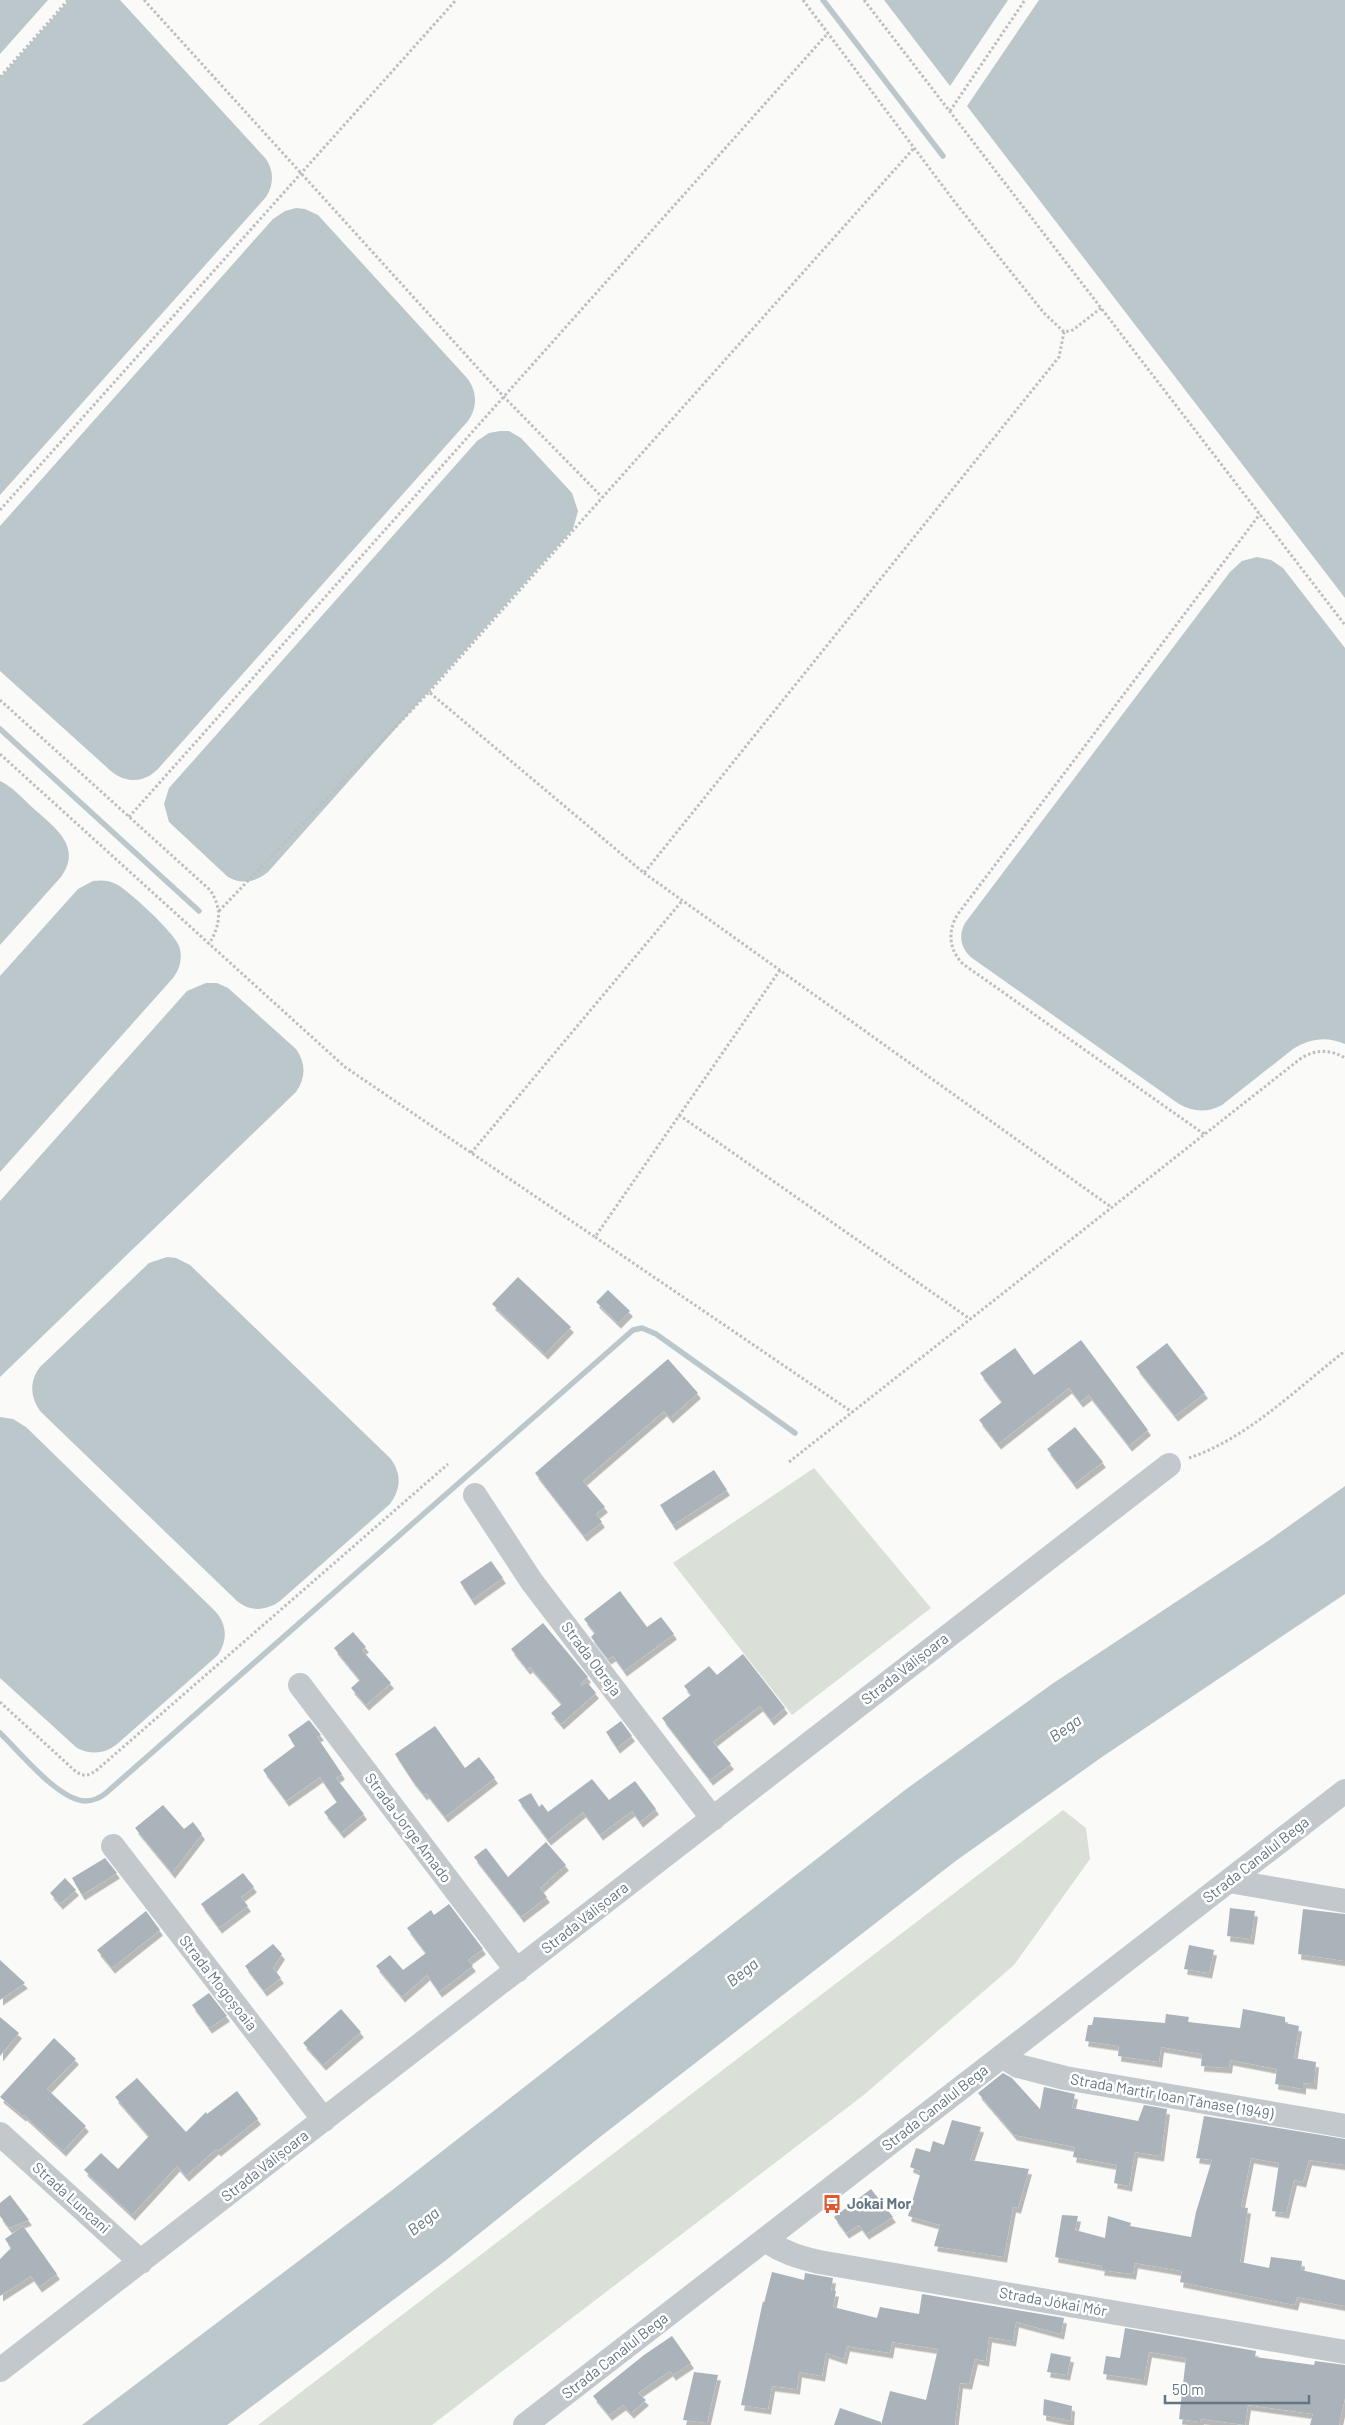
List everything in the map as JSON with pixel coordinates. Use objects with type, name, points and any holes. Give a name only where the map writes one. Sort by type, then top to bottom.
[{"type":"street","name":"Strada Vălișoara","points":[[0,2370],[1169,1465]]},
{"type":"street","name":"Strada Obreja","points":[[475,1495],[532,1582],[713,1818]]},
{"type":"street","name":"Strada Jorge Amado","points":[[300,1685],[517,1971]]},
{"type":"street","name":"Strada Canalul Bega","points":[[525,2425],[1345,1791]]},
{"type":"street","name":"Strada Mogoșoaia","points":[[113,1846],[324,2120]]},
{"type":"street","points":[[1229,1880],[1345,1900]]},
{"type":"street","name":"Strada Martir Ioan Tănase (1949)","points":[[1002,2056],[1018,2066],[1065,2078],[1345,2126]]},
{"type":"street","name":"Strada Luncani","points":[[0,2134],[141,2262]]},
{"type":"street","name":"Strada Jókai Mór","points":[[765,2240],[777,2249],[794,2256],[818,2262],[1345,2352]]},
{"type":"path","points":[[0,77],[68,0]]},
{"type":"path","points":[[144,0],[504,397],[602,497]]},
{"type":"path","points":[[0,510],[456,0]]},
{"type":"path","points":[[803,0],[954,201],[1044,313],[1064,332]]},
{"type":"path","points":[[864,0],[1345,625]]},
{"type":"path","points":[[950,111],[1025,0]]},
{"type":"path","points":[[129,817],[828,33]]},
{"type":"path","points":[[219,911],[429,692],[914,148]]},
{"type":"path","points":[[1064,332],[1073,330],[1101,308]]},
{"type":"path","points":[[644,873],[1060,356],[1064,332]]},
{"type":"path","points":[[1204,1134],[963,964],[952,948],[950,933],[958,914],[1260,514]]},
{"type":"path","points":[[429,692],[644,873],[1112,1207]]},
{"type":"path","points":[[0,700],[210,890],[219,911],[217,929],[209,944]]},
{"type":"path","points":[[0,754],[345,1067],[470,1154],[852,1412]]},
{"type":"path","points":[[470,1154],[682,901]]},
{"type":"path","points":[[595,1238],[780,970]]},
{"type":"path","points":[[789,1462],[1303,1056],[1312,1052],[1325,1051],[1345,1058]]},
{"type":"path","points":[[679,1116],[970,1319]]},
{"type":"path","points":[[1169,1465],[1212,1450],[1250,1426],[1345,1350]]},
{"type":"path","points":[[0,1702],[74,1770],[84,1776],[88,1775],[98,1769],[448,1464]]},
{"type":"shaded area","points":[[814,1468],[931,1608],[792,1715],[673,1563]]},
{"type":"shaded area","points":[[1063,1810],[1086,1828],[1090,1859],[1014,1965],[865,2094],[432,2425],[258,2425]]},
{"type":"water","points":[[0,0],[48,0],[0,54]]},
{"type":"water","points":[[69,0],[120,0],[266,159],[272,173],[272,182],[266,197],[0,495],[0,78]]},
{"type":"water","points":[[884,0],[1008,0],[950,86]]},
{"type":"water","points":[[1039,0],[1345,0],[1345,598],[967,106]]},
{"type":"water","points":[[296,208],[305,209],[318,215],[467,378],[473,388],[475,405],[468,421],[157,770],[146,777],[129,780],[112,772],[0,671],[0,526],[273,219],[285,211]]},
{"type":"water","points":[[509,431],[521,438],[572,493],[578,511],[573,529],[268,872],[259,878],[244,882],[228,877],[169,822],[164,804],[169,788],[477,441],[489,433]]},
{"type":"water","points":[[1257,557],[1271,560],[1283,568],[1345,648],[1345,1044],[1338,1041],[1319,1039],[1299,1045],[1222,1105],[1211,1109],[1195,1110],[1179,1104],[972,958],[965,951],[961,937],[965,923],[1230,572],[1242,561]]},
{"type":"water","points":[[0,781],[14,790],[57,830],[63,838],[69,856],[67,866],[61,877],[0,945]]},
{"type":"water","points":[[93,881],[105,881],[116,884],[160,922],[179,946],[181,959],[179,967],[173,978],[0,1172],[0,976],[78,889]]},
{"type":"water","points":[[206,983],[217,983],[228,988],[296,1049],[302,1060],[304,1070],[299,1087],[296,1092],[0,1377],[0,1201],[187,991]]},
{"type":"water","points":[[167,1257],[176,1258],[190,1265],[390,1458],[397,1469],[398,1487],[390,1504],[280,1601],[269,1607],[258,1609],[247,1607],[237,1601],[41,1412],[33,1395],[34,1378],[40,1367],[149,1263]]},
{"type":"water","points":[[0,1417],[13,1419],[26,1427],[215,1611],[224,1627],[225,1638],[218,1655],[116,1745],[102,1752],[87,1752],[77,1748],[0,1678]]},
{"type":"water","name":"Bega","points":[[1345,1486],[1345,1594],[1102,1757],[957,1860],[600,2137],[445,2261],[227,2425],[82,2425],[391,2191],[905,1790],[1052,1684],[1268,1541]]},
{"type":"building","points":[[518,1277],[571,1327],[545,1354],[492,1304]]},
{"type":"building","points":[[608,1290],[630,1311],[618,1323],[596,1302]]},
{"type":"building","points":[[1081,1340],[1148,1430],[1129,1446],[1089,1395],[1080,1402],[1069,1388],[998,1444],[979,1420],[1002,1402],[980,1373],[1015,1348],[1034,1375]]},
{"type":"building","points":[[1167,1343],[1205,1393],[1175,1416],[1136,1367]]},
{"type":"building","points":[[668,1359],[698,1393],[670,1418],[664,1411],[583,1481],[605,1507],[596,1514],[602,1522],[584,1536],[535,1473]]},
{"type":"building","points":[[1075,1427],[1103,1462],[1074,1484],[1047,1449]]},
{"type":"building","points":[[714,1470],[727,1490],[673,1525],[660,1505]]},
{"type":"building","points":[[491,1561],[503,1578],[472,1600],[460,1582]]},
{"type":"building","points":[[620,1591],[647,1627],[661,1617],[674,1634],[624,1671],[613,1656],[608,1659],[591,1637],[595,1633],[584,1619]]},
{"type":"building","points":[[543,1623],[588,1677],[580,1684],[582,1686],[587,1682],[596,1693],[561,1724],[551,1713],[562,1704],[530,1667],[527,1669],[511,1649]]},
{"type":"building","points":[[353,1632],[366,1647],[362,1650],[391,1683],[366,1705],[351,1688],[360,1680],[334,1648]]},
{"type":"building","points":[[743,1654],[785,1708],[771,1720],[760,1706],[713,1742],[731,1764],[710,1780],[662,1718],[691,1695],[684,1686],[709,1666],[717,1675]]},
{"type":"building","points":[[309,1720],[321,1735],[317,1737],[342,1774],[336,1778],[364,1814],[341,1833],[324,1812],[337,1802],[320,1777],[286,1801],[263,1770],[295,1746],[288,1735]]},
{"type":"building","points":[[621,1721],[632,1736],[617,1748],[606,1732]]},
{"type":"building","points":[[435,1726],[465,1768],[479,1757],[495,1778],[445,1817],[426,1793],[424,1795],[412,1780],[395,1754]]},
{"type":"building","points":[[592,1779],[609,1800],[635,1781],[656,1809],[640,1822],[632,1811],[600,1835],[583,1812],[548,1840],[518,1800],[531,1793],[539,1807],[542,1804],[548,1812]]},
{"type":"building","points":[[163,1805],[184,1829],[193,1822],[202,1834],[172,1873],[135,1828]]},
{"type":"building","points":[[546,1842],[566,1865],[540,1888],[547,1897],[521,1917],[474,1857],[486,1848],[508,1877]]},
{"type":"building","points":[[105,1858],[117,1873],[82,1895],[72,1878]]},
{"type":"building","points":[[243,1873],[254,1887],[241,1897],[248,1906],[219,1928],[201,1904]]},
{"type":"building","points":[[65,1878],[76,1890],[60,1904],[50,1893]]},
{"type":"building","points":[[449,1904],[483,1949],[468,1960],[473,1966],[439,1992],[427,1975],[402,1997],[376,1966],[390,1955],[403,1970],[426,1953],[407,1928],[431,1910],[434,1915]]},
{"type":"building","points":[[1230,1908],[1255,1911],[1251,1939],[1227,1936]]},
{"type":"building","points":[[1303,1909],[1345,1914],[1345,1961],[1298,1954]]},
{"type":"building","points":[[146,1911],[160,1930],[112,1968],[97,1950]]},
{"type":"building","points":[[273,1944],[282,1954],[273,1968],[281,1978],[264,1991],[245,1966]]},
{"type":"building","points":[[1189,1945],[1214,1950],[1209,1973],[1184,1969]]},
{"type":"building","points":[[0,1960],[25,1983],[0,2000]]},
{"type":"building","points":[[209,1993],[227,2016],[209,2028],[192,2005]]},
{"type":"building","points":[[341,2009],[361,2032],[323,2065],[303,2043]]},
{"type":"building","points":[[1243,2009],[1285,2017],[1285,2023],[1299,2026],[1294,2058],[1316,2062],[1314,2084],[1303,2083],[1303,2089],[1275,2084],[1277,2069],[1230,2060],[1229,2068],[1201,2066],[1202,2054],[1161,2047],[1159,2062],[1118,2056],[1119,2046],[1085,2041],[1088,2025],[1092,2025],[1094,2017],[1165,2023],[1166,2014],[1189,2017],[1188,2022],[1240,2028]]},
{"type":"building","points":[[0,2017],[19,2033],[0,2056]]},
{"type":"building","points":[[54,2038],[76,2059],[47,2089],[86,2126],[63,2151],[24,2115],[0,2097]]},
{"type":"building","points":[[1003,2073],[1012,2078],[1040,2109],[1044,2087],[1075,2094],[1072,2108],[1138,2121],[1144,2105],[1167,2109],[1161,2156],[1135,2152],[1129,2186],[1114,2183],[1117,2165],[1073,2157],[1075,2147],[1014,2135],[978,2093]]},
{"type":"building","points":[[137,2078],[186,2132],[206,2112],[207,2114],[237,2091],[258,2119],[218,2151],[216,2149],[186,2176],[177,2166],[132,2215],[84,2170],[101,2153],[118,2169],[149,2136],[115,2097]]},
{"type":"building","points":[[1204,2116],[1345,2139],[1345,2165],[1309,2160],[1303,2182],[1294,2180],[1286,2213],[1272,2211],[1279,2163],[1251,2158],[1241,2207],[1248,2208],[1240,2262],[1269,2268],[1271,2257],[1302,2261],[1301,2270],[1345,2280],[1345,2306],[1297,2297],[1295,2305],[1180,2282],[1182,2271],[1135,2263],[1133,2274],[1101,2270],[1102,2266],[1055,2257],[1062,2215],[1078,2216],[1075,2230],[1105,2238],[1108,2216],[1131,2223],[1130,2226],[1191,2237],[1196,2212],[1212,2160],[1196,2158]]},
{"type":"building","points":[[952,2120],[981,2127],[970,2160],[1029,2169],[1018,2208],[1013,2207],[1004,2257],[934,2246],[940,2225],[908,2216],[920,2175],[918,2175],[920,2171],[910,2167],[916,2148],[930,2152],[933,2141],[944,2145]]},
{"type":"building","points":[[871,2189],[893,2217],[866,2234],[859,2225],[846,2233],[834,2217]]},
{"type":"building","points":[[10,2195],[29,2220],[9,2228],[0,2216],[0,2203]]},
{"type":"building","points":[[23,2226],[57,2274],[39,2287],[31,2276],[0,2296],[0,2259],[11,2248],[5,2239]]},
{"type":"building","points":[[772,2272],[804,2280],[805,2273],[833,2278],[831,2291],[836,2291],[833,2307],[877,2318],[880,2307],[919,2314],[922,2294],[1064,2318],[1061,2334],[1016,2322],[1013,2341],[989,2337],[986,2361],[975,2359],[969,2384],[960,2383],[955,2425],[881,2425],[890,2391],[926,2400],[938,2349],[892,2342],[890,2353],[847,2346],[844,2359],[826,2353],[822,2376],[799,2372],[797,2389],[772,2386],[768,2409],[741,2405],[763,2301],[764,2303]]},
{"type":"building","points":[[1125,2328],[1256,2351],[1255,2357],[1314,2365],[1315,2361],[1345,2365],[1345,2398],[1339,2425],[1310,2425],[1313,2414],[1248,2405],[1245,2425],[1201,2419],[1200,2422],[1179,2419],[1186,2358],[1149,2352],[1144,2380],[1103,2374],[1106,2356],[1120,2358]]},
{"type":"building","points":[[672,2336],[691,2363],[673,2375],[670,2371],[638,2393],[646,2400],[631,2413],[623,2405],[609,2415],[593,2396],[644,2355]]},
{"type":"building","points":[[1051,2353],[1071,2357],[1067,2375],[1047,2372]]},
{"type":"building","points":[[694,2372],[718,2375],[707,2423],[683,2420]]},
{"type":"building","points":[[1044,2399],[1072,2406],[1071,2421],[1043,2415]]},
{"type":"building","points":[[840,2408],[881,2422],[881,2425],[834,2425]]},
{"type":"waterway","points":[[823,0],[943,156]]},
{"type":"waterway","points":[[0,729],[199,911]]},
{"type":"waterway","points":[[0,1733],[51,1784],[74,1799],[94,1800],[106,1793],[633,1330],[642,1328],[656,1334],[795,1433]]},
{"type":"place","name":"Jokai Mor","points":[[832,2204]]}]
